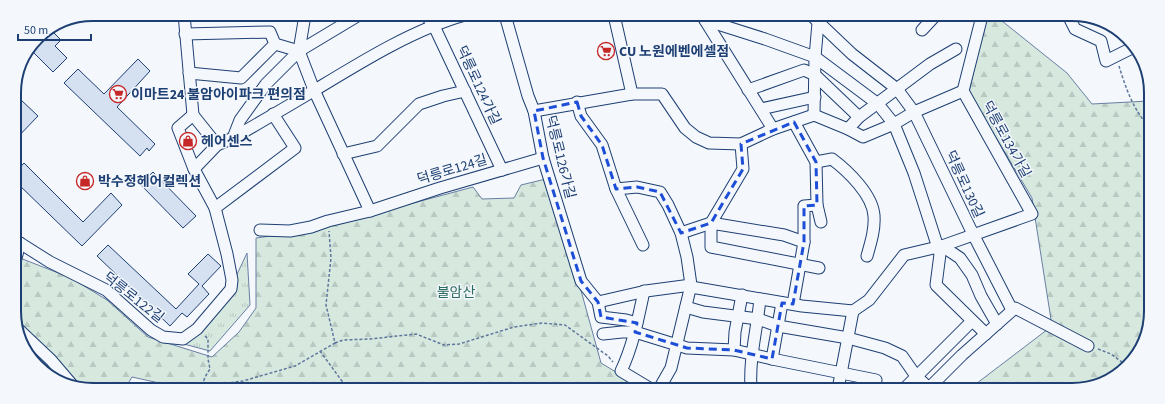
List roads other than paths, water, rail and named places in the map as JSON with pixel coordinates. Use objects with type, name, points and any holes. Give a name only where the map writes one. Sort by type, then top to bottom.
[{"type":"street","points":[[184,21],[193,115],[217,145]]},
{"type":"street","points":[[305,21],[299,51],[314,90],[332,126],[343,154],[370,211]]},
{"type":"street","points":[[233,138],[240,120],[266,84],[299,51],[349,21]]},
{"type":"street","name":"덕릉로124가길","points":[[430,21],[502,170]]},
{"type":"street","points":[[194,169],[217,145],[233,138],[358,63],[445,21]]},
{"type":"street","name":"덕릉로126가길","points":[[508,21],[528,96],[534,111],[543,158],[581,281],[598,302],[601,317],[626,320],[636,328],[655,339],[687,348],[734,350]]},
{"type":"street","points":[[615,21],[632,94]]},
{"type":"street","points":[[706,21],[772,129]]},
{"type":"street","points":[[713,21],[815,57],[878,104],[894,124],[940,246],[936,285],[986,334]]},
{"type":"street","name":"덕릉로130길","points":[[814,115],[815,21]]},
{"type":"street","name":"덕릉로130길","points":[[817,21],[852,54],[897,89],[914,112],[973,234],[940,246],[904,255],[869,300],[853,311]]},
{"type":"street","points":[[922,30],[930,21]]},
{"type":"street","points":[[534,111],[577,102],[632,94],[662,94],[686,128],[696,137],[709,143],[741,144],[772,129],[814,115],[863,137],[894,124],[914,112],[962,91],[981,21]]},
{"type":"street","points":[[1071,21],[1075,29],[1101,41],[1106,61],[1129,50]]},
{"type":"street","points":[[185,34],[270,32],[275,44]]},
{"type":"street","points":[[275,44],[299,51]]},
{"type":"street","points":[[189,73],[242,78],[275,44]]},
{"type":"street","points":[[848,129],[859,117],[930,64],[956,49]]},
{"type":"street","points":[[748,90],[804,70],[815,75],[859,117]]},
{"type":"street","points":[[343,154],[377,146],[419,104],[465,91]]},
{"type":"street","name":"덕릉로134가길","points":[[962,91],[1032,214],[973,234]]},
{"type":"street","points":[[761,109],[815,97]]},
{"type":"street","points":[[577,102],[581,116],[602,146],[616,189],[643,245]]},
{"type":"street","points":[[214,208],[295,148],[273,114]]},
{"type":"street","name":"덕릉로122길","points":[[21,243],[50,262],[106,290],[151,330],[163,338],[183,340],[197,329],[231,289],[232,280],[228,254],[214,208],[194,169],[178,128],[193,115]]},
{"type":"street","points":[[794,122],[816,162],[817,205],[821,222]]},
{"type":"street","points":[[741,144],[743,169],[711,223],[711,248],[820,268]]},
{"type":"street","name":"덕릉로124길","points":[[260,230],[290,231],[312,227],[328,221],[370,211],[543,158]]},
{"type":"street","points":[[816,162],[832,159],[844,168],[868,196],[874,214],[874,232],[867,256]]},
{"type":"street","points":[[616,189],[637,187],[660,192],[681,233],[687,257],[691,286],[677,345],[670,368],[662,383]]},
{"type":"street","points":[[772,359],[778,326],[801,265],[804,242],[804,206],[817,205]]},
{"type":"street","points":[[681,233],[711,223],[784,235],[804,242]]},
{"type":"street","points":[[973,234],[1012,310]]},
{"type":"street","points":[[940,246],[960,258],[972,275],[981,296],[997,324]]},
{"type":"street","points":[[598,302],[644,291],[691,286],[802,306],[853,311],[839,383]]},
{"type":"street","points":[[641,383],[621,371],[636,328],[644,291]]},
{"type":"street","points":[[742,295],[734,350],[876,380],[876,383]]},
{"type":"street","points":[[751,383],[750,374],[754,336],[758,319],[760,299]]},
{"type":"street","points":[[686,307],[703,312],[758,319],[778,326],[848,338],[885,348],[902,356],[917,377],[924,383]]},
{"type":"street","points":[[934,383],[962,355],[1015,308],[1088,346]]},
{"type":"street","points":[[910,383],[955,336],[972,321]]},
{"type":"street","name":"덕릉로126가길","points":[[603,334],[622,332],[636,328]]},
{"type":"street","points":[[26,335],[51,360],[65,377]]},
{"type":"place","name":"CU 노원에벤에셀점","points":[[606,51]]},
{"type":"place","name":"이마트24 불암아이파크 편의점","points":[[118,94]]},
{"type":"place","name":"헤어센스","points":[[188,141]]},
{"type":"place","name":"박수정헤어컬렉션","points":[[85,181]]},
{"type":"park label","name":"불암산","points":[[456,292]]}]
